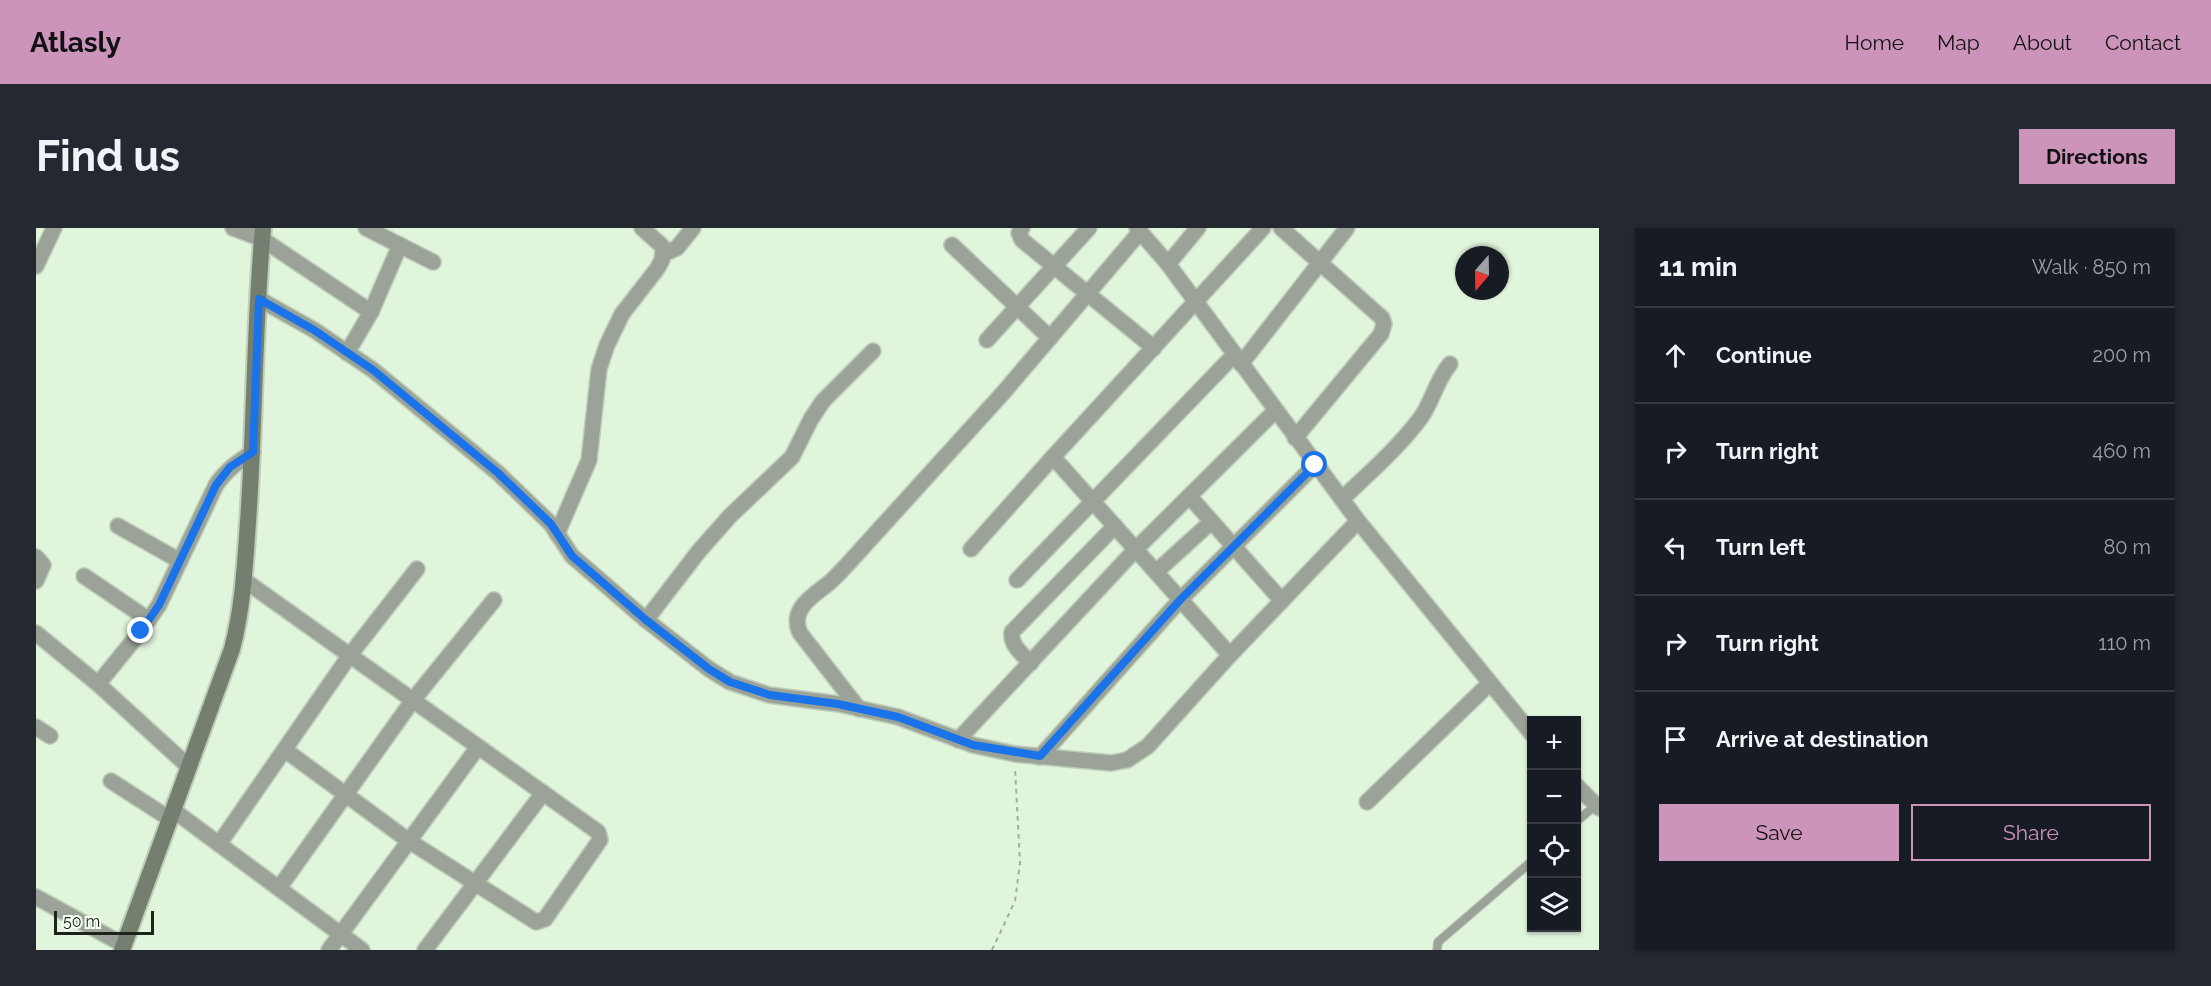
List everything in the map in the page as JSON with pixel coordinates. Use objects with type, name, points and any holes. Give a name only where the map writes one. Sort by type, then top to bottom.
[{"type":"main road","points":[[123,949],[232,649],[239,623],[253,452],[262,233]]},
{"type":"street","points":[[36,266],[54,228]]},
{"type":"street","points":[[233,228],[262,233],[371,312]]},
{"type":"street","points":[[366,228],[433,262]]},
{"type":"street","points":[[557,534],[589,460],[599,369],[607,345],[622,314],[657,269],[663,254],[662,246],[642,228]]},
{"type":"street","points":[[663,254],[677,248],[693,228]]},
{"type":"street","points":[[1022,228],[1019,233],[1022,240],[1154,348]]},
{"type":"street","points":[[987,340],[1089,228]]},
{"type":"street","points":[[1168,264],[1198,228]]},
{"type":"street","points":[[971,549],[1263,228]]},
{"type":"street","points":[[1281,228],[1382,318],[1384,324],[1381,334],[1295,438]]},
{"type":"street","points":[[1017,580],[1092,501],[1238,359],[1347,228]]},
{"type":"street","points":[[860,709],[805,641],[796,626],[799,612],[805,601],[846,566],[1003,393],[1139,230],[1168,264],[1358,521],[1527,729]]},
{"type":"street","points":[[347,353],[371,312],[400,245]]},
{"type":"street","points":[[952,245],[1050,338]]},
{"type":"street","points":[[259,299],[314,330],[373,370],[498,473],[551,524],[572,556],[646,620],[709,669],[730,682],[770,695],[898,717],[973,745],[1015,753],[1111,764],[1138,754],[1358,521]]},
{"type":"street","points":[[646,620],[730,516],[792,456],[811,418],[823,401],[873,351]]},
{"type":"street","points":[[1342,499],[1421,419],[1439,379],[1450,364]]},
{"type":"street","points":[[958,740],[1136,549],[1275,411]]},
{"type":"street","points":[[98,684],[159,605],[219,480],[230,467],[253,452]]},
{"type":"street","points":[[1053,457],[1230,655]]},
{"type":"street","points":[[1040,756],[1180,600],[1315,465]]},
{"type":"street","points":[[1190,497],[1281,601]]},
{"type":"street","points":[[1156,572],[1211,522]]},
{"type":"street","points":[[118,526],[180,561]]},
{"type":"street","points":[[1030,663],[1016,647],[1011,638],[1012,632],[1115,526]]},
{"type":"street","points":[[36,557],[43,566],[36,581]]},
{"type":"street","points":[[219,844],[350,655],[417,569]]},
{"type":"street","points":[[84,576],[149,620]]},
{"type":"street","points":[[244,580],[598,832],[600,840],[545,919],[540,922],[533,921],[409,841],[285,750]]},
{"type":"street","points":[[279,888],[413,700],[494,600]]},
{"type":"street","points":[[36,633],[98,684],[189,767]]},
{"type":"street","points":[[1367,802],[1489,684]]},
{"type":"street","points":[[36,727],[50,736]]},
{"type":"street","points":[[329,950],[478,747]]},
{"type":"street","points":[[111,782],[172,814],[219,844],[362,950]]},
{"type":"street","points":[[1581,790],[1598,807]]},
{"type":"street","points":[[425,950],[543,793]]},
{"type":"street","points":[[36,897],[123,949]]},
{"type":"lane","points":[[1581,819],[1598,807]]},
{"type":"lane","points":[[1437,950],[1438,942],[1527,865]]},
{"type":"path","points":[[992,950],[1015,901],[1020,863],[1015,753]]},
{"type":"route","points":[[141,631],[159,605],[216,485],[230,467],[253,452],[259,299],[314,330],[373,370],[498,473],[551,524],[572,556],[646,620],[709,669],[730,682],[770,695],[838,704],[898,717],[973,745],[1015,753],[1040,756],[1180,600],[1315,465]]}]
